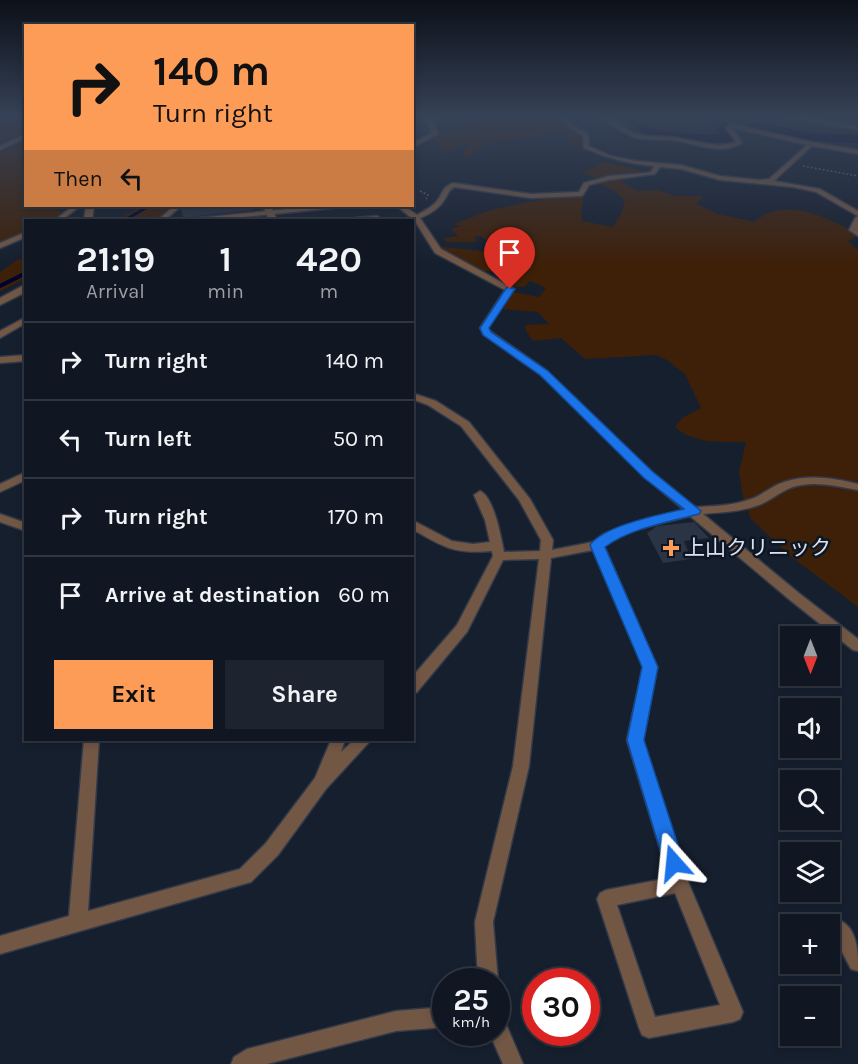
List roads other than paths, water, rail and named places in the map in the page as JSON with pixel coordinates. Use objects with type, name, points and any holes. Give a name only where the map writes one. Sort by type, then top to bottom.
[{"type":"street","points":[[414,218],[425,215],[444,198],[446,189],[453,185],[469,185],[531,196],[581,194],[586,184],[609,178],[653,173],[658,166]]},
{"type":"street","points":[[671,166],[720,178],[793,185]]},
{"type":"street","points":[[770,181],[787,166]]},
{"type":"street","points":[[720,178],[770,181],[826,193],[858,216],[853,230],[858,234]]},
{"type":"street","points":[[59,219],[76,207]]},
{"type":"street","points":[[162,219],[177,207]]},
{"type":"street","points":[[207,219],[324,207]]},
{"type":"street","points":[[401,207],[418,220],[438,251],[510,289],[484,328],[487,333],[544,373],[649,475],[795,597],[858,646]]},
{"type":"street","points":[[0,246],[24,235]]},
{"type":"street","points":[[0,302],[24,288]]},
{"type":"street","points":[[0,335],[24,320]]},
{"type":"street","points":[[0,360],[23,360]]},
{"type":"street","points":[[414,397],[432,403],[465,424],[524,499],[547,540],[521,766],[484,922],[487,968]]},
{"type":"street","points":[[0,489],[24,476]]},
{"type":"street","points":[[414,525],[449,544],[546,555],[597,545],[608,537],[650,522],[694,511],[731,508],[755,502],[786,486],[803,481],[835,482],[858,488]]},
{"type":"street","points":[[414,686],[462,628],[498,551],[491,520],[480,495]]},
{"type":"street","points":[[0,518],[24,526]]},
{"type":"street","points":[[597,545],[650,667],[635,740],[681,884],[733,1012],[649,1028],[606,899],[681,884]]},
{"type":"street","points":[[78,922],[91,741]]},
{"type":"street","points":[[320,784],[338,741]]},
{"type":"street","points":[[0,945],[245,876],[272,849],[320,784],[362,741]]},
{"type":"street","points":[[840,931],[858,962]]},
{"type":"street","points":[[241,1064],[247,1059],[396,1021],[432,1018]]},
{"type":"street","points":[[505,1046],[513,1064]]},
{"type":"waterway","points":[[127,219],[147,207]]},
{"type":"waterway","points":[[0,286],[24,274]]},
{"type":"place","name":"上山クリニック","points":[[671,548]]}]
